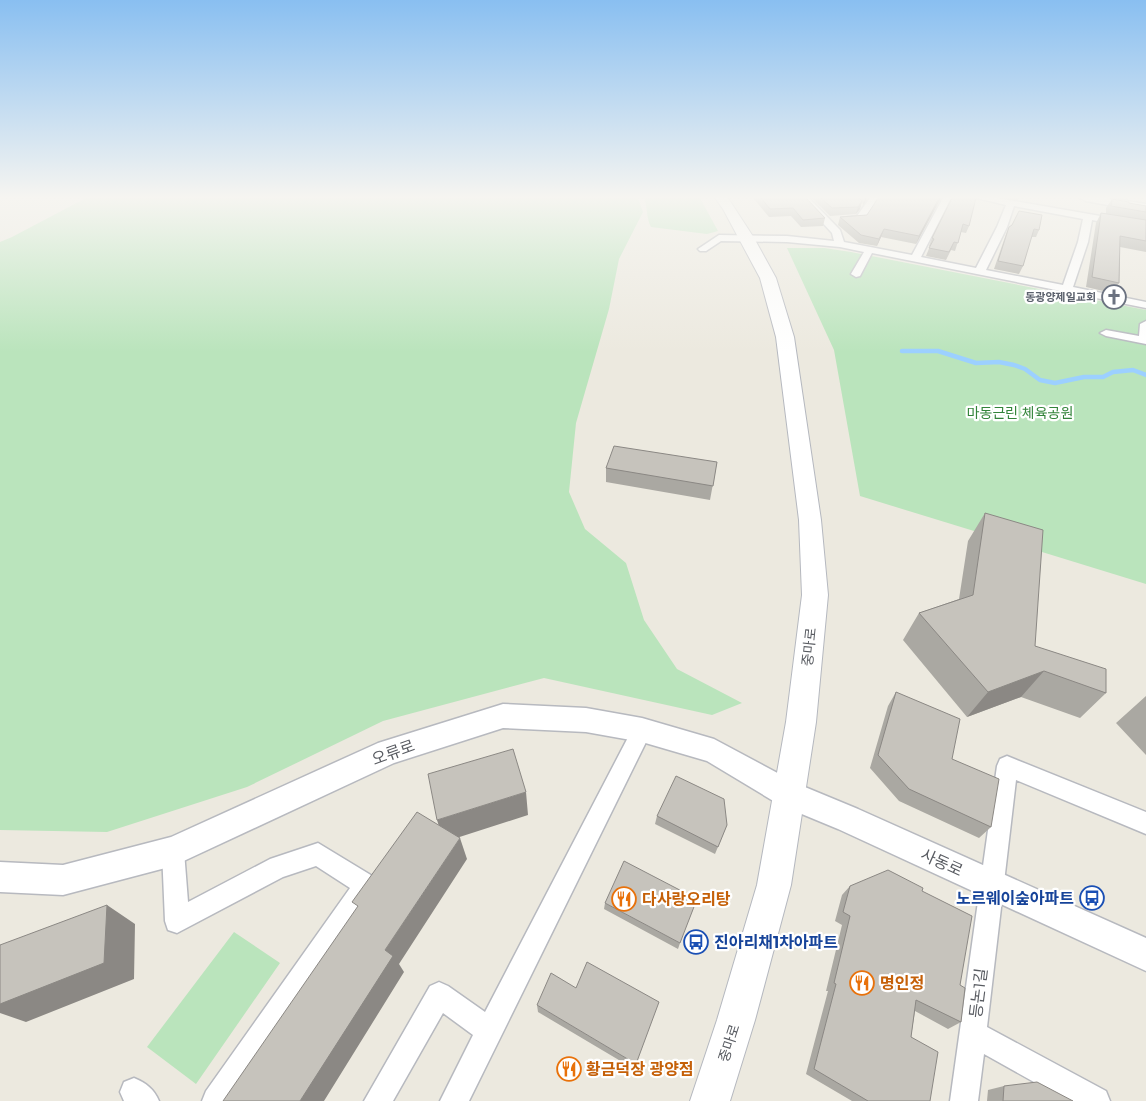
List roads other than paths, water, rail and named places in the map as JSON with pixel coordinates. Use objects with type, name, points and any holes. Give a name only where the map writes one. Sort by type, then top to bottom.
[{"type":"main road","name":"중마로","points":[[710,1101],[736,1020],[774,885],[801,722],[815,595],[810,520],[785,337],[768,278],[753,249]]},
{"type":"street","points":[[856,274],[870,249]]},
{"type":"street","points":[[872,249],[1146,305]]},
{"type":"street","points":[[916,258],[920,249]]},
{"type":"street","points":[[980,271],[991,249]]},
{"type":"street","points":[[1067,288],[1080,249]]},
{"type":"street","points":[[1106,332],[1144,340],[1146,324]]},
{"type":"street","name":"오류로","points":[[0,877],[63,880],[173,851],[388,752],[503,716],[586,720],[642,730],[714,751],[790,795]]},
{"type":"street","points":[[454,1101],[642,730]]},
{"type":"street","name":"등논1길","points":[[964,1101],[1008,766],[1146,823]]},
{"type":"street","name":"사동로","points":[[790,795],[992,884],[1146,956]]},
{"type":"street","points":[[173,851],[177,922],[278,866],[318,854],[366,885],[216,1101]]},
{"type":"street","points":[[378,1101],[439,995],[490,1031]]},
{"type":"street","points":[[972,1033],[1096,1101]]},
{"type":"waterway","points":[[902,351],[938,351],[976,363],[999,362],[1014,365],[1025,369],[1040,380],[1055,383],[1084,377],[1103,377],[1113,372],[1133,370],[1146,375]]},
{"type":"place","name":"동광양제일교회","points":[[1114,297]]},
{"type":"place","name":"노르웨이숲아파트","points":[[1092,898]]},
{"type":"place","name":"다사랑오리탕","points":[[624,899]]},
{"type":"place","name":"진아리채1차아파트","points":[[696,942]]},
{"type":"place","name":"명인정","points":[[862,983]]},
{"type":"place","name":"황금덕장 광양점","points":[[569,1069]]},
{"type":"park label","name":"마동근린 체육공원","points":[[1020,413]]}]
